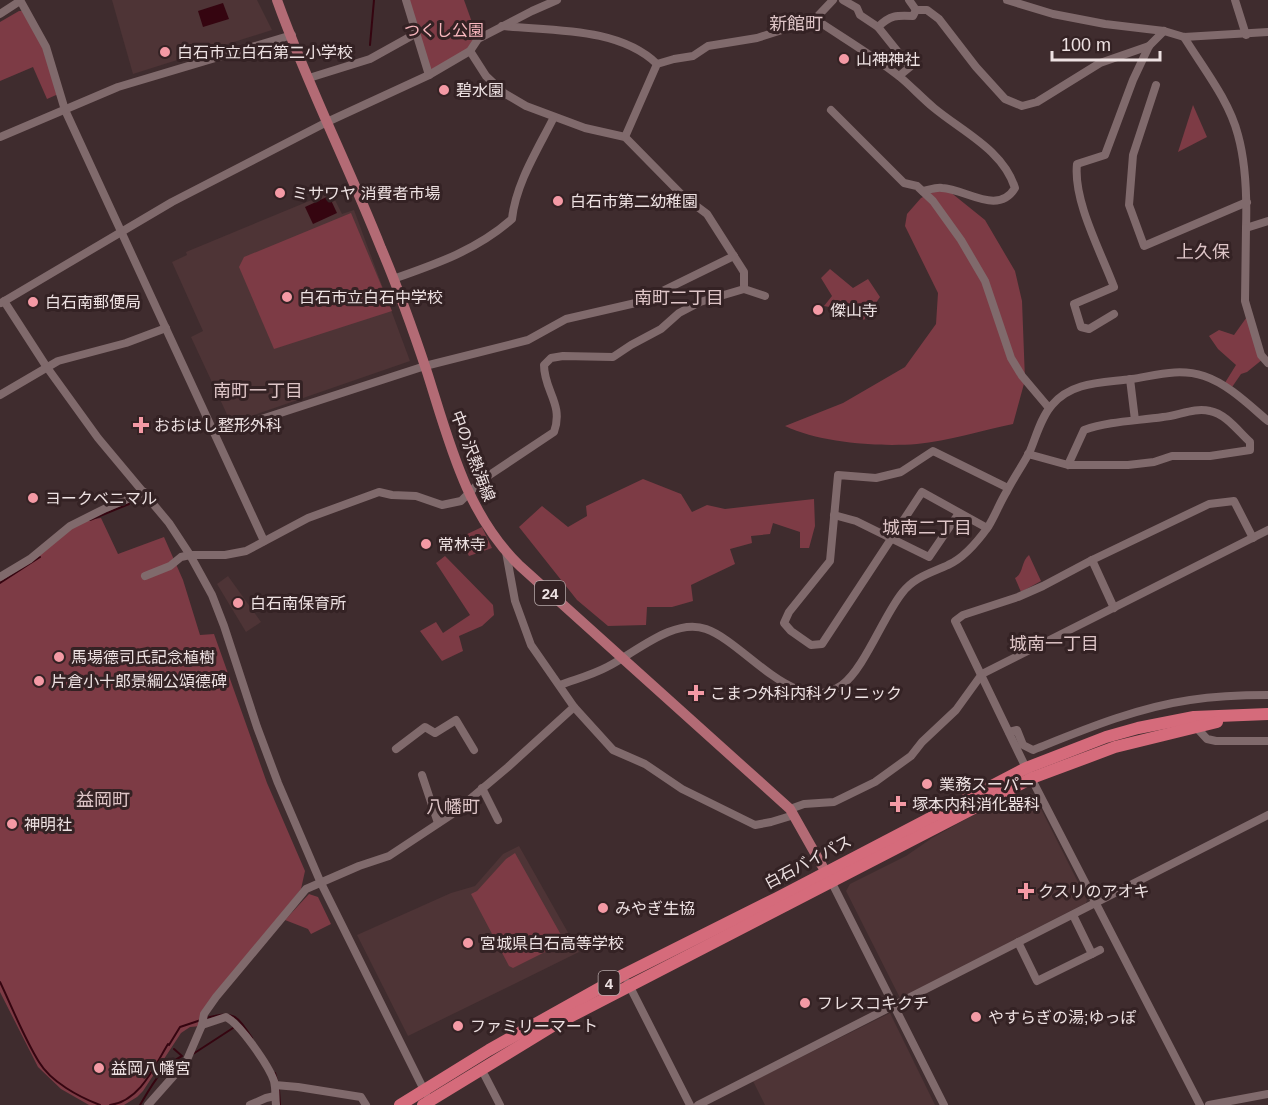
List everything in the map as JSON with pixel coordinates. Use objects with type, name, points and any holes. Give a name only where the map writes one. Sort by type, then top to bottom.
[{"type":"highway","name":"白石バイパス","points":[[1029,773],[1195,726],[1262,714]]},
{"type":"highway","name":"白石バイパス","points":[[400,1105],[427,1100],[626,980],[797,901],[828,876],[1029,773],[1106,737],[1194,717],[1262,714]]},
{"type":"main road","name":"中の沢熱海線","points":[[277,3],[382,250],[425,366],[468,493],[481,518],[506,552],[792,812],[828,876]]},
{"type":"street","points":[[406,0],[429,75]]},
{"type":"street","points":[[427,1100],[321,881],[278,783],[212,595],[169,523],[98,438],[2,302],[172,202],[327,122],[429,75],[470,51],[478,39],[556,0]]},
{"type":"street","points":[[833,0],[815,19],[899,76],[935,109],[984,145],[1011,178],[1015,188],[1010,196],[1001,202],[984,200],[942,188],[923,191]]},
{"type":"street","points":[[843,0],[857,8],[860,15],[878,27],[910,67],[899,76]]},
{"type":"street","points":[[909,0],[916,10]]},
{"type":"street","points":[[1007,0],[1053,14],[1105,24],[1164,31],[1184,37],[1268,32]]},
{"type":"street","points":[[1235,0],[1246,35]]},
{"type":"street","points":[[0,14],[20,1],[46,47],[65,110],[264,541]]},
{"type":"street","points":[[878,27],[886,19],[899,15],[914,16],[916,10]]},
{"type":"street","points":[[916,10],[927,10],[939,19],[1005,99],[1022,106],[1037,102],[1100,63],[1149,46]]},
{"type":"street","points":[[501,26],[594,35],[646,53],[657,64]]},
{"type":"street","points":[[657,64],[693,56],[708,46],[757,38],[782,30],[780,27]]},
{"type":"street","points":[[1114,314],[1089,329],[1082,327],[1074,304],[1114,287],[1085,211],[1076,175],[1077,164],[1105,155],[1133,80],[1149,46],[1164,31]]},
{"type":"street","points":[[309,78],[370,59],[415,34]]},
{"type":"street","points":[[0,137],[118,87],[292,35]]},
{"type":"street","points":[[1184,37],[1220,94],[1238,135],[1247,202],[1245,301],[1261,355],[1268,363]]},
{"type":"street","points":[[470,51],[486,76],[504,93],[526,106],[585,128],[625,138],[683,196],[707,214],[744,272],[744,289]]},
{"type":"street","points":[[625,138],[657,64]]},
{"type":"street","points":[[1156,85],[1133,155],[1129,205],[1144,246],[1247,202]]},
{"type":"street","points":[[831,110],[904,183],[917,186],[923,191],[946,218],[985,281],[1011,358],[1022,376],[1049,408]]},
{"type":"street","points":[[393,279],[472,248],[494,235],[512,219],[514,204],[520,188],[554,117]]},
{"type":"street","points":[[1246,228],[1268,221]]},
{"type":"street","points":[[212,430],[225,431],[425,366],[528,340],[566,319],[640,302],[734,256]]},
{"type":"street","points":[[145,576],[170,566],[181,557],[225,555],[246,551],[308,518],[379,492],[416,496],[442,505],[461,501],[482,480],[554,432],[558,422],[557,405],[544,374],[544,365],[551,358],[563,356],[613,357],[661,329],[679,313],[700,302],[744,289],[765,296]]},
{"type":"street","points":[[0,395],[58,361],[126,343],[166,328]]},
{"type":"street","points":[[560,685],[588,676],[677,628],[694,626],[708,629],[721,637],[787,686],[814,693],[828,691],[842,685],[857,668],[890,611],[910,584],[949,565],[965,554],[987,528],[1028,454],[1049,408],[1071,390],[1094,383],[1166,372],[1186,372],[1207,377],[1230,390],[1268,420]]},
{"type":"street","points":[[1130,379],[1135,420]]},
{"type":"street","points":[[1028,454],[1068,465],[1128,465],[1154,462],[1172,456],[1210,456],[1250,450],[1250,442],[1223,416],[1209,410],[1191,411],[1166,417],[1098,425],[1084,430],[1068,465]]},
{"type":"street","points":[[987,528],[922,492],[822,644],[811,645],[784,623],[789,612],[830,561],[838,475],[876,478],[901,472],[933,451],[1008,488]]},
{"type":"street","points":[[0,577],[30,559],[70,526],[144,492]]},
{"type":"street","points":[[1200,1105],[1029,773],[955,621],[963,615],[1018,597],[1209,504],[1234,501],[1253,538]]},
{"type":"street","points":[[834,515],[856,521],[929,557],[959,513]]},
{"type":"street","points":[[506,552],[515,601],[531,645],[574,707],[613,750],[645,764],[682,789],[755,825],[771,822],[804,804],[834,802],[875,782],[911,756],[922,742],[956,710],[982,674],[1268,530]]},
{"type":"street","points":[[1092,560],[1114,608]]},
{"type":"street","points":[[1009,732],[1017,730],[1023,746],[1033,750],[1096,725],[1156,707],[1189,700],[1268,695]]},
{"type":"street","points":[[148,1105],[186,1062],[203,1020],[306,889],[321,881],[389,856],[451,815],[574,707]]},
{"type":"street","points":[[396,749],[425,727],[435,734],[456,720],[474,750]]},
{"type":"street","points":[[1195,726],[1207,740],[1268,741]]},
{"type":"street","points":[[422,775],[438,823]]},
{"type":"street","points":[[482,788],[498,820]]},
{"type":"street","points":[[698,1105],[1268,815]]},
{"type":"street","points":[[828,876],[944,1105]]},
{"type":"street","points":[[1072,915],[1092,954]]},
{"type":"street","points":[[1018,942],[1033,983],[1100,950]]},
{"type":"street","points":[[626,980],[690,1105]]},
{"type":"street","points":[[203,1020],[226,1017],[237,1024],[278,1085],[275,1096],[276,1105]]},
{"type":"street","points":[[485,1076],[500,1105]]},
{"type":"street","points":[[278,1085],[362,1097],[366,1105]]},
{"type":"street","points":[[1209,1105],[1268,1094]]},
{"type":"street","points":[[250,1105],[275,1096]]},
{"type":"shaded area","name":"白石市立白石第二小学校","points":[[112,0],[257,0],[272,30],[133,74]]},
{"type":"shaded area","points":[[223,3],[229,19],[203,27],[198,11]]},
{"type":"shaded area","name":"白石市立白石中学校","points":[[331,192],[342,214],[354,210],[410,361],[231,423],[191,337],[203,331],[172,262],[187,255],[186,252]]},
{"type":"shaded area","points":[[329,196],[337,213],[313,224],[305,207]]},
{"type":"shaded area","name":"白石南保育所","points":[[228,576],[261,622],[246,632],[217,584]]},
{"type":"shaded area","points":[[1031,793],[1087,900],[1086,903],[900,998],[846,891],[850,884],[906,856],[932,838],[970,817],[1002,802]]},
{"type":"shaded area","name":"宮城県白石高等学校","points":[[519,846],[579,952],[408,1036],[357,935],[451,893],[475,886],[503,854]]},
{"type":"shaded area","points":[[890,1013],[935,1105],[765,1105],[753,1081]]},
{"type":"green space","name":"つくし公園","points":[[406,0],[464,0],[478,39],[470,51],[429,75]]},
{"type":"green space","points":[[19,11],[26,11],[63,92],[47,99],[33,67],[0,81],[0,22]]},
{"type":"green space","points":[[1193,105],[1207,137],[1178,152]]},
{"type":"green space","points":[[944,187],[985,220],[1015,271],[1022,301],[1025,380],[1013,424],[941,440],[902,445],[832,440],[785,426],[843,403],[905,367],[936,324],[938,293],[905,226],[907,214],[921,198]]},
{"type":"green space","points":[[351,213],[392,311],[274,349],[239,267],[244,257]]},
{"type":"green space","points":[[830,269],[853,288],[868,279],[880,297],[864,320],[851,307],[844,310],[824,306],[832,296],[821,278]]},
{"type":"green space","points":[[1249,314],[1263,359],[1241,374],[1230,390],[1223,386],[1236,365],[1218,349],[1209,336],[1219,330],[1234,335]]},
{"type":"green space","points":[[643,479],[681,494],[692,512],[707,505],[725,509],[814,499],[815,526],[809,548],[800,548],[800,532],[773,523],[770,534],[751,536],[752,543],[730,549],[735,564],[691,585],[693,601],[672,607],[647,607],[646,625],[608,626],[577,600],[519,527],[542,506],[568,527],[587,516],[586,506]]},
{"type":"green space","points":[[101,518],[118,554],[164,537],[183,580],[200,635],[214,634],[267,783],[305,871],[301,889],[216,997],[201,1026],[190,1027],[181,1033],[143,1091],[124,1105],[89,1105],[61,1089],[38,1067],[0,992],[0,577],[80,521]]},
{"type":"green space","points":[[482,527],[492,548],[469,556],[459,538]]},
{"type":"green space","points":[[1029,555],[1041,581],[1021,592],[1015,578]]},
{"type":"green space","points":[[445,556],[493,605],[494,615],[482,626],[459,636],[463,651],[442,661],[420,631],[436,622],[443,633],[470,615],[436,563]]},
{"type":"green space","points":[[515,853],[565,942],[513,968],[509,966],[471,894],[477,891],[506,859]]},
{"type":"green space","points":[[309,894],[318,897],[331,924],[311,934],[308,929],[285,920]]},
{"type":"waterway","points":[[370,45],[374,0]]},
{"type":"waterway","points":[[90,520],[129,504]]},
{"type":"waterway","points":[[0,583],[40,557]]},
{"type":"waterway","points":[[0,982],[28,1043],[44,1069],[66,1088],[100,1105]]},
{"type":"waterway","points":[[206,1018],[234,1016],[252,1038]]},
{"type":"waterway","points":[[169,1045],[180,1027],[201,1020]]},
{"type":"waterway","points":[[193,1054],[233,1028]]},
{"type":"waterway","points":[[110,1105],[121,1102],[138,1090],[168,1044]]},
{"type":"waterway","points":[[140,1105],[168,1065],[182,1056],[174,1049]]},
{"type":"waterway","points":[[275,1073],[278,1084]]},
{"type":"waterway","points":[[279,1090],[280,1105]]},
{"type":"place","name":"白石市立白石第二小学校","points":[[165,52]]},
{"type":"place","name":"山神神社","points":[[844,59]]},
{"type":"place","name":"碧水園","points":[[444,90]]},
{"type":"place","name":"ミサワヤ 消費者市場","points":[[280,193]]},
{"type":"place","name":"白石市第二幼稚園","points":[[558,201]]},
{"type":"place","name":"白石市立白石中学校","points":[[287,297]]},
{"type":"place","name":"白石南郵便局","points":[[33,302]]},
{"type":"place","name":"傑山寺","points":[[818,310]]},
{"type":"place","name":"おおはし整形外科","points":[[141,425]]},
{"type":"place","name":"ヨークベニマル","points":[[33,498]]},
{"type":"place","name":"常林寺","points":[[426,544]]},
{"type":"place","name":"白石南保育所","points":[[238,603]]},
{"type":"place","name":"馬場德司氏記念植樹","points":[[59,657]]},
{"type":"place","name":"片倉小十郎景綱公頌德碑","points":[[39,681]]},
{"type":"place","name":"こまつ外科内科クリニック","points":[[696,693]]},
{"type":"place","name":"業務スーパー","points":[[927,784]]},
{"type":"place","name":"塚本内科消化器科","points":[[898,804]]},
{"type":"place","name":"神明社","points":[[12,824]]},
{"type":"place","name":"クスリのアオキ","points":[[1026,891]]},
{"type":"place","name":"みやぎ生協","points":[[603,908]]},
{"type":"place","name":"宮城県白石高等学校","points":[[468,943]]},
{"type":"place","name":"フレスコキクチ","points":[[805,1003]]},
{"type":"place","name":"やすらぎの湯;ゆっぽ","points":[[976,1017]]},
{"type":"place","name":"ファミリーマート","points":[[458,1026]]},
{"type":"place","name":"益岡八幡宮","points":[[99,1068]]},
{"type":"district","name":"新館町","points":[[796,24]]},
{"type":"district","name":"上久保","points":[[1203,252]]},
{"type":"district","name":"南町二丁目","points":[[679,298]]},
{"type":"district","name":"南町一丁目","points":[[258,391]]},
{"type":"district","name":"城南二丁目","points":[[927,528]]},
{"type":"district","name":"城南一丁目","points":[[1054,644]]},
{"type":"district","name":"益岡町","points":[[103,800]]},
{"type":"district","name":"八幡町","points":[[453,807]]}]
